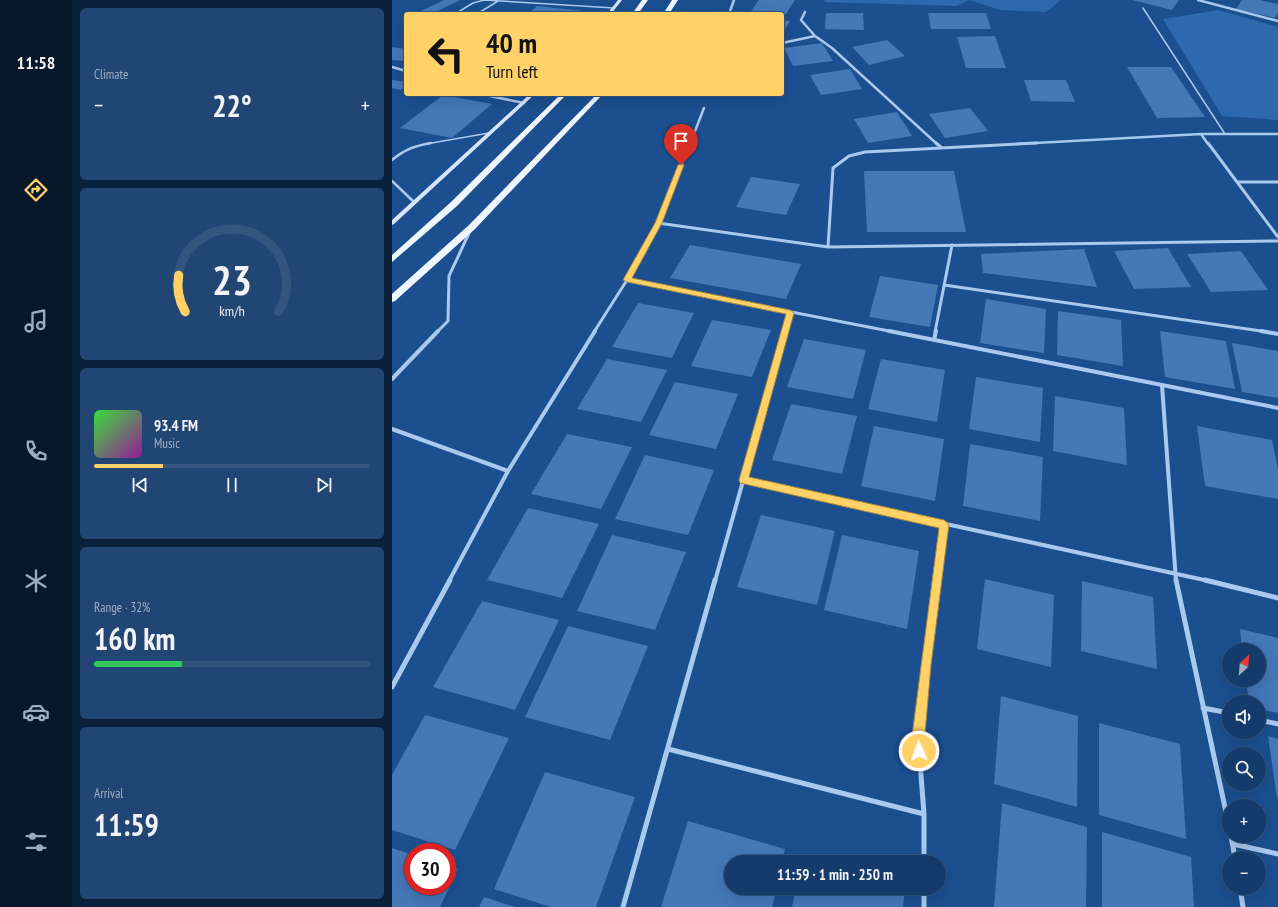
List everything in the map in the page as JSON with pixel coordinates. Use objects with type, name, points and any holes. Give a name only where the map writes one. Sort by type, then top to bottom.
[{"type":"main road","points":[[636,12],[645,0]]},
{"type":"main road","points":[[667,12],[675,0]]},
{"type":"main road","points":[[392,259],[454,204],[562,96]]},
{"type":"main road","points":[[392,299],[472,227],[598,96]]},
{"type":"street","points":[[611,12],[620,0]]},
{"type":"street","points":[[730,12],[734,0]]},
{"type":"street","points":[[1198,0],[1278,21]]},
{"type":"street","points":[[805,12],[801,20],[815,36],[832,48],[942,148]]},
{"type":"street","points":[[784,42],[815,36]]},
{"type":"street","points":[[392,67],[404,70]]},
{"type":"street","points":[[490,96],[524,103]]},
{"type":"street","points":[[392,223],[531,96]]},
{"type":"street","points":[[392,687],[508,471],[627,280],[658,223],[704,108]]},
{"type":"street","points":[[1201,134],[1278,236]]},
{"type":"street","points":[[828,247],[833,168],[840,161],[849,156],[865,152],[1201,134],[1278,134]]},
{"type":"street","points":[[1237,182],[1278,182]]},
{"type":"street","points":[[658,223],[828,247],[1278,241]]},
{"type":"street","points":[[392,379],[448,321],[449,276],[472,227]]},
{"type":"street","points":[[934,340],[952,245]]},
{"type":"street","points":[[627,280],[1278,408]]},
{"type":"street","points":[[944,286],[1278,334]]},
{"type":"street","points":[[624,907],[790,313]]},
{"type":"street","points":[[1162,385],[1174,572],[1223,799]]},
{"type":"street","points":[[392,429],[508,471]]},
{"type":"street","points":[[743,480],[1174,572],[1278,598]]},
{"type":"street","points":[[924,855],[924,814],[918,736],[944,524]]},
{"type":"street","points":[[1203,708],[1222,712]]},
{"type":"street","points":[[1266,721],[1278,724]]},
{"type":"street","points":[[668,749],[924,814]]},
{"type":"street","points":[[1234,851],[1233,844],[1278,854]]},
{"type":"street","points":[[924,895],[924,907]]},
{"type":"street","points":[[1241,895],[1243,907]]},
{"type":"lane","points":[[480,12],[498,0]]},
{"type":"lane","points":[[459,12],[478,1],[498,0],[614,8]]},
{"type":"lane","points":[[1143,8],[1225,134]]},
{"type":"lane","points":[[392,160],[404,150],[413,146],[491,133]]},
{"type":"lane","points":[[392,181],[415,203]]},
{"type":"shaded area","points":[[825,0],[969,0],[957,6],[824,2]]},
{"type":"shaded area","points":[[969,0],[1061,0],[1046,12],[1000,10]]},
{"type":"shaded area","points":[[1218,10],[1278,27],[1278,120],[1222,116],[1163,19]]},
{"type":"building","points":[[444,0],[460,0],[436,12],[419,12]]},
{"type":"building","points":[[759,0],[795,0],[786,14],[784,14],[784,12],[751,11]]},
{"type":"building","points":[[1132,0],[1179,0],[1172,10]]},
{"type":"building","points":[[1242,0],[1260,0],[1278,4],[1278,13],[1275,18],[1236,9]]},
{"type":"building","points":[[537,6],[584,11],[583,12],[530,12]]},
{"type":"building","points":[[826,13],[863,13],[864,30],[825,29]]},
{"type":"building","points":[[928,13],[986,13],[991,29],[931,29]]},
{"type":"building","points":[[784,20],[790,21],[784,32]]},
{"type":"building","points":[[995,36],[1006,68],[966,68],[957,37]]},
{"type":"building","points":[[887,40],[905,56],[869,65],[852,47]]},
{"type":"building","points":[[822,43],[833,61],[793,66],[784,48]]},
{"type":"building","points":[[392,47],[404,49],[404,61],[392,60]]},
{"type":"building","points":[[1127,67],[1171,67],[1205,117],[1157,118]]},
{"type":"building","points":[[850,69],[862,89],[821,95],[810,75]]},
{"type":"building","points":[[392,80],[404,82],[404,88],[401,90],[392,88]]},
{"type":"building","points":[[1024,80],[1066,80],[1075,102],[1031,101]]},
{"type":"building","points":[[442,96],[492,104],[452,138],[400,128]]},
{"type":"building","points":[[970,108],[988,131],[945,138],[929,114]]},
{"type":"building","points":[[897,112],[912,136],[868,143],[854,119]]},
{"type":"building","points":[[864,171],[954,171],[966,232],[867,232]]},
{"type":"building","points":[[751,177],[800,184],[786,215],[736,207]]},
{"type":"building","points":[[690,245],[801,264],[786,299],[670,278]]},
{"type":"building","points":[[1168,248],[1191,287],[1134,289],[1114,251]]},
{"type":"building","points":[[1084,249],[1097,287],[983,273],[981,254]]},
{"type":"building","points":[[1241,251],[1268,290],[1211,292],[1187,254]]},
{"type":"building","points":[[880,276],[938,285],[930,327],[869,317]]},
{"type":"building","points":[[986,299],[1046,309],[1044,353],[980,343]]},
{"type":"building","points":[[638,303],[694,313],[672,358],[612,347]]},
{"type":"building","points":[[1058,311],[1121,320],[1123,366],[1057,355]]},
{"type":"building","points":[[712,320],[771,330],[752,377],[691,366]]},
{"type":"building","points":[[1160,331],[1226,341],[1235,389],[1165,377]]},
{"type":"building","points":[[804,339],[866,350],[853,399],[787,387]]},
{"type":"building","points":[[1232,343],[1278,351],[1278,398],[1242,392]]},
{"type":"building","points":[[607,359],[667,370],[641,422],[577,409]]},
{"type":"building","points":[[881,359],[945,370],[937,422],[868,409]]},
{"type":"building","points":[[976,377],[1043,388],[1040,442],[969,429]]},
{"type":"building","points":[[675,382],[738,394],[716,449],[649,435]]},
{"type":"building","points":[[1055,396],[1124,408],[1127,465],[1053,451]]},
{"type":"building","points":[[791,404],[857,416],[842,474],[772,460]]},
{"type":"building","points":[[874,426],[944,439],[935,501],[861,486]]},
{"type":"building","points":[[1197,426],[1272,440],[1278,469],[1278,499],[1205,486]]},
{"type":"building","points":[[567,434],[632,447],[601,509],[531,494]]},
{"type":"building","points":[[970,444],[1043,457],[1040,521],[963,506]]},
{"type":"building","points":[[645,455],[714,470],[688,535],[615,519]]},
{"type":"building","points":[[528,508],[599,524],[562,598],[487,580]]},
{"type":"building","points":[[761,515],[835,531],[817,605],[737,587]]},
{"type":"building","points":[[612,535],[686,552],[655,630],[577,611]]},
{"type":"building","points":[[842,535],[919,551],[907,629],[824,610]]},
{"type":"building","points":[[985,579],[1054,595],[1051,667],[977,649]]},
{"type":"building","points":[[1082,581],[1153,597],[1157,669],[1081,651]]},
{"type":"building","points":[[482,601],[559,620],[515,710],[433,687]]},
{"type":"building","points":[[568,626],[648,646],[610,740],[525,717]]},
{"type":"building","points":[[1240,629],[1278,638],[1278,713],[1266,710],[1266,695],[1248,695],[1247,687],[1266,687],[1266,643],[1241,643]]},
{"type":"building","points":[[1001,696],[1078,716],[1077,807],[994,784]]},
{"type":"building","points":[[425,715],[509,738],[456,848],[456,843],[433,843],[392,830],[392,775]]},
{"type":"building","points":[[1099,723],[1180,744],[1186,839],[1099,815]]},
{"type":"building","points":[[1268,736],[1278,739],[1278,798],[1277,798]]},
{"type":"building","points":[[545,772],[635,797],[596,907],[551,907],[494,889]]},
{"type":"building","points":[[1002,803],[1087,827],[1086,907],[994,907]]},
{"type":"building","points":[[688,821],[785,849],[784,855],[724,855],[724,895],[775,895],[772,907],[661,907]]},
{"type":"building","points":[[1102,832],[1191,857],[1194,907],[1102,907]]},
{"type":"building","points":[[392,848],[404,852],[404,895],[446,895],[440,907],[392,907]]},
{"type":"building","points":[[795,895],[904,895],[903,907],[792,907]]},
{"type":"building","points":[[484,897],[515,907],[479,907]]},
{"type":"route","points":[[681,165],[658,223],[627,280],[790,313],[743,480],[944,524],[927,650],[918,736],[919,751]]}]
